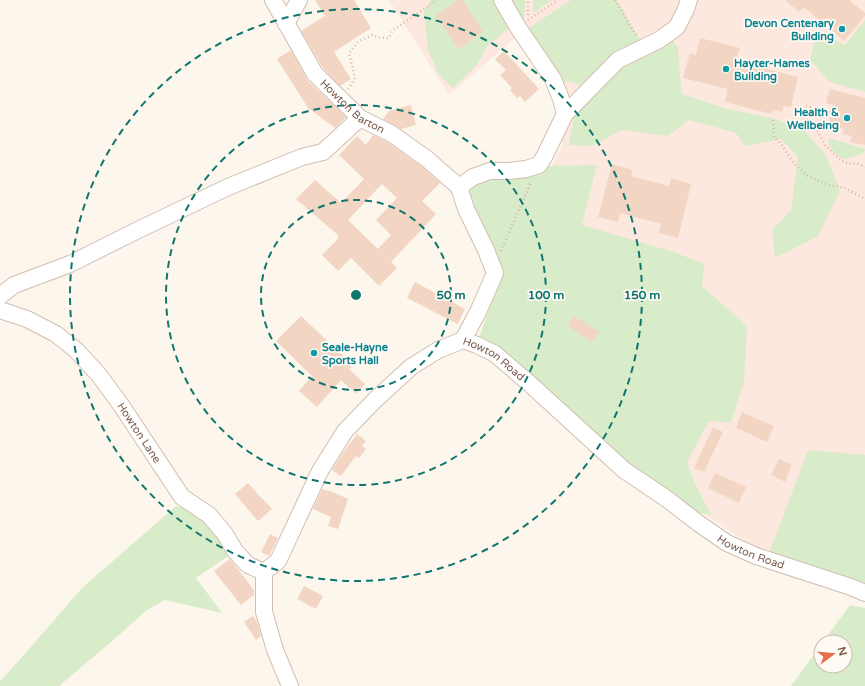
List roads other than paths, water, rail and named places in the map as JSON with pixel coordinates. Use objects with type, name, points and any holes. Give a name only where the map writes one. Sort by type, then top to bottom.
[{"type":"street","name":"Howton Barton","points":[[274,0],[315,74],[360,118],[392,134],[427,159],[459,187]]},
{"type":"street","points":[[286,24],[299,0]]},
{"type":"street","points":[[502,0],[523,24],[553,79],[565,114]]},
{"type":"street","points":[[463,340],[478,312],[495,273],[486,250],[466,209],[459,187],[473,177],[490,171],[526,169],[539,165],[565,114],[618,60],[659,40],[677,28],[689,0]]},
{"type":"street","points":[[0,296],[14,285],[70,264],[228,187],[302,157],[323,152],[360,118]]},
{"type":"street","name":"Howton Lane","points":[[0,310],[27,319],[56,334],[76,350],[99,375],[182,498],[209,515],[226,534],[235,551],[248,565],[264,572]]},
{"type":"street","name":"Howton Road","points":[[264,572],[278,561],[320,471],[345,431],[375,400],[412,367],[438,350],[463,340],[495,354],[624,470],[667,498],[698,524],[727,543],[756,556],[865,593]]},
{"type":"street","points":[[264,572],[264,612],[275,650],[290,686]]},
{"type":"place","name":"Devon Centenary Building","points":[[842,29]]},
{"type":"place","name":"Hayter-Hames Building","points":[[726,69]]},
{"type":"place","name":"Health & Wellbeing","points":[[847,118]]},
{"type":"place","name":"Seale-Hayne Sports Hall","points":[[314,353]]}]
